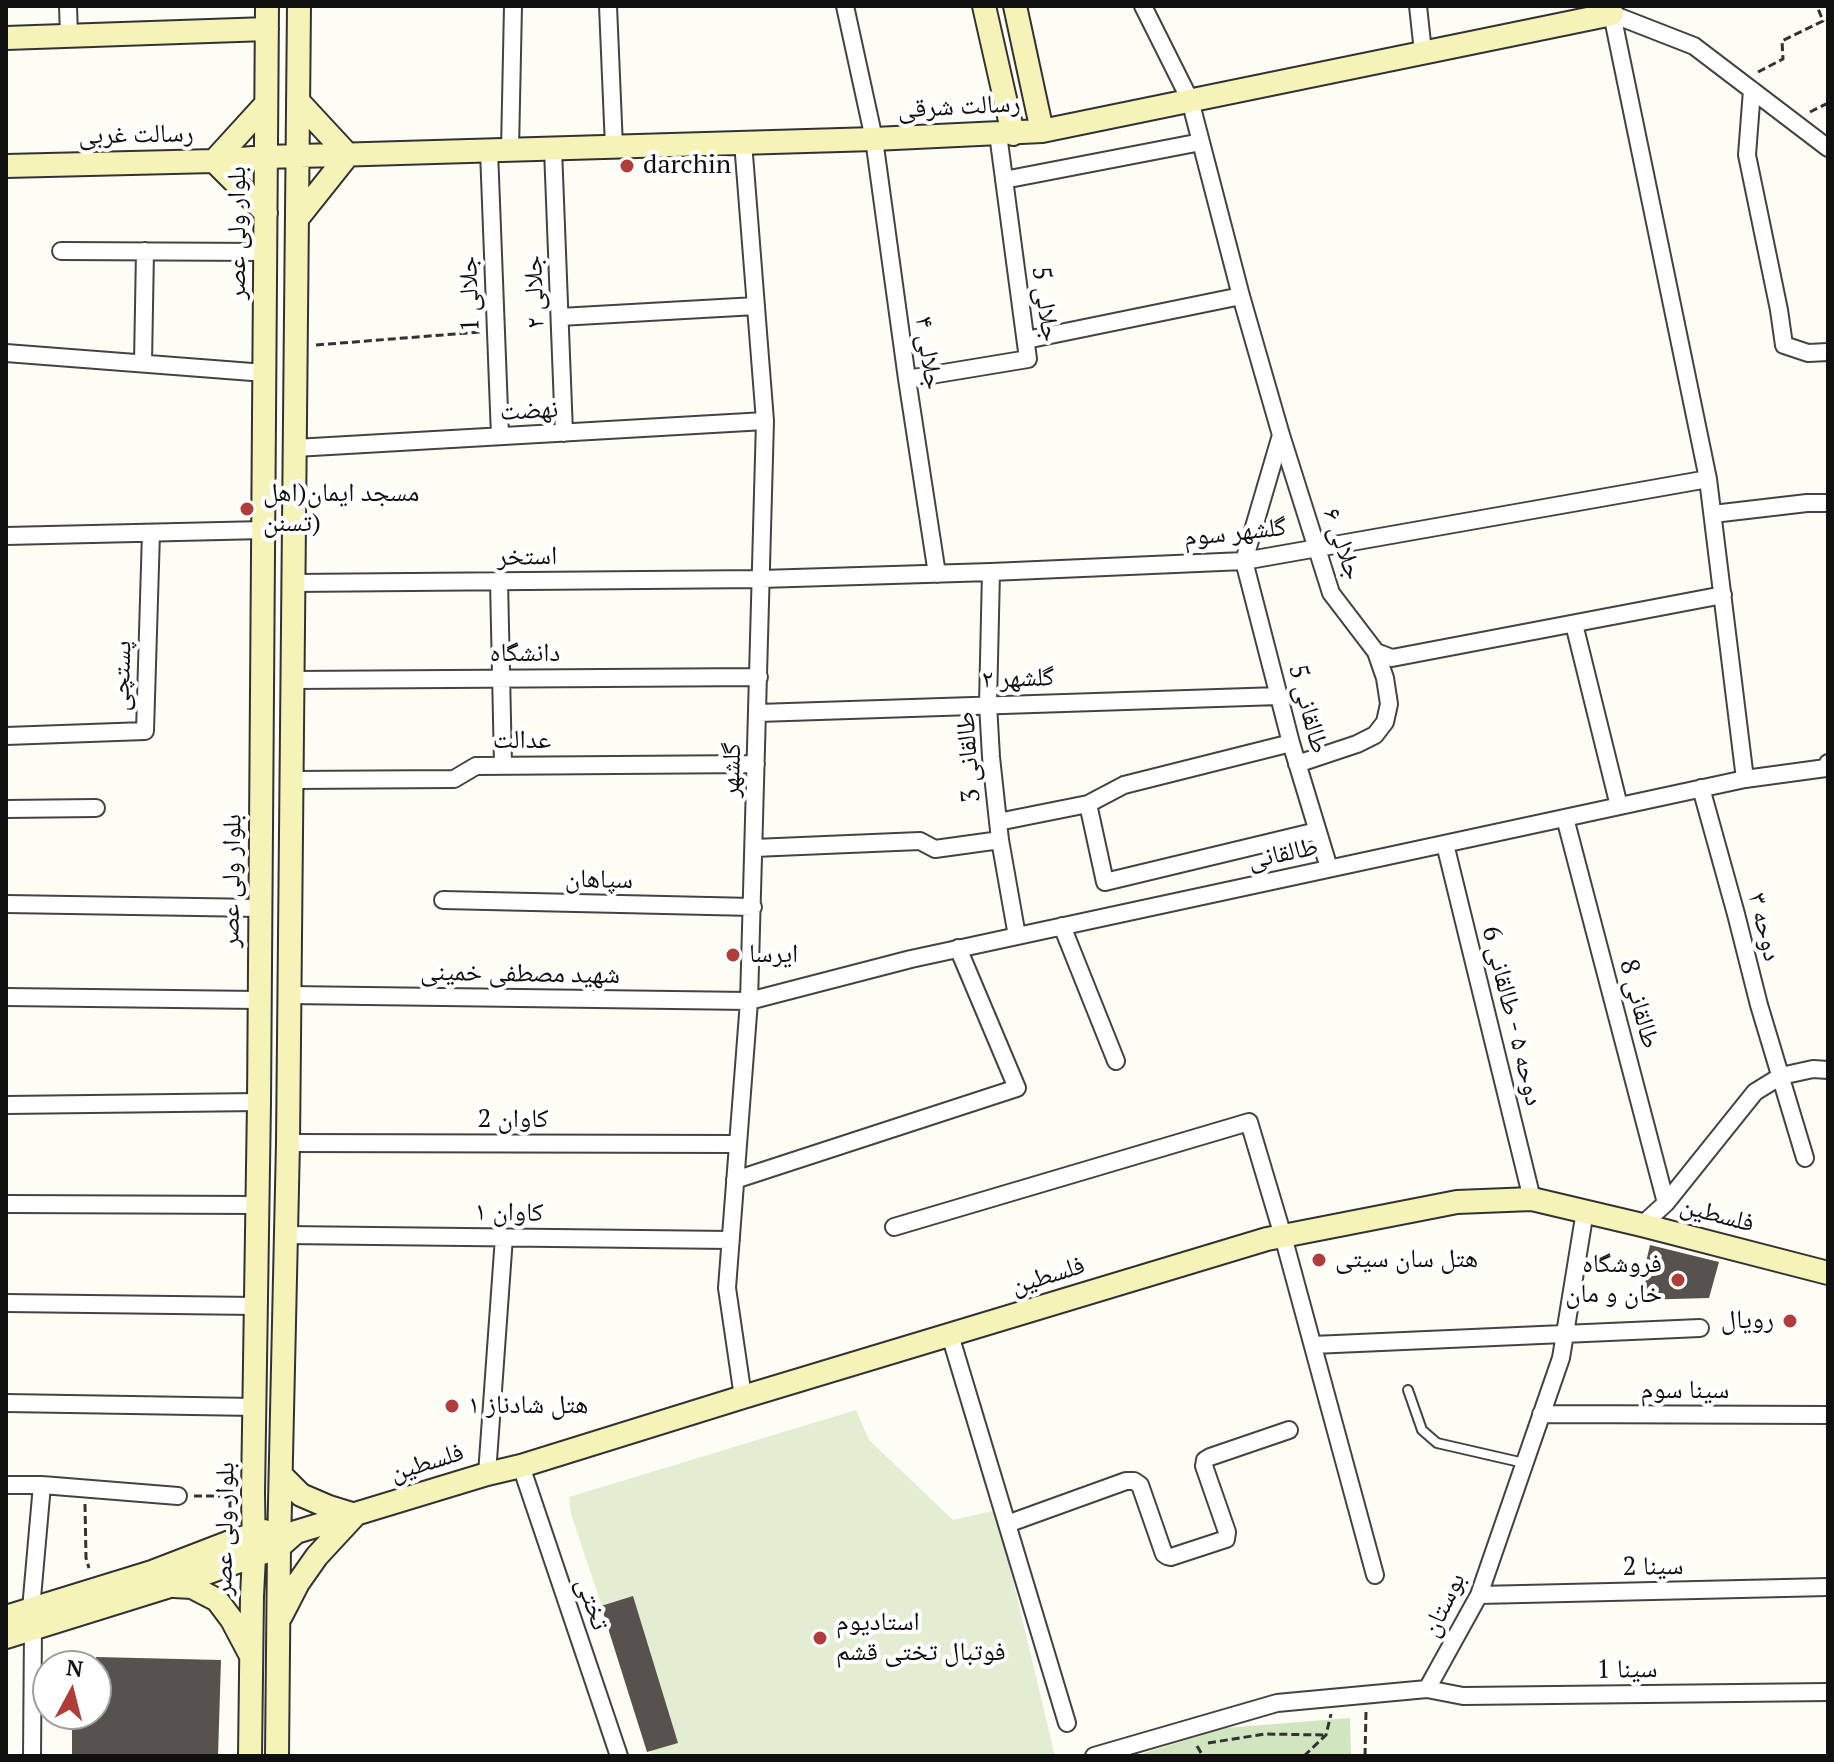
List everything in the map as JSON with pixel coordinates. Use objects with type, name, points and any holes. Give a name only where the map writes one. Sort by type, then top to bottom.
[{"type":"main road","points":[[277,1756],[279,1620],[285,1535],[281,1475],[290,995],[299,6]]},
{"type":"main road","points":[[984,6],[1006,134]]},
{"type":"main road","points":[[1015,6],[1042,131]]},
{"type":"main road","name":"رسالت شرقی","points":[[297,157],[1042,131],[1616,9]]},
{"type":"main road","points":[[6,38],[267,17]]},
{"type":"main road","name":"بلوار ولی عصر","points":[[250,1756],[259,1102],[267,17]]},
{"type":"main road","points":[[297,219],[348,155],[298,101]]},
{"type":"main road","points":[[266,104],[214,161],[266,213]]},
{"type":"main road","name":"رسالت غربی","points":[[6,166],[297,157]]},
{"type":"main road","name":"فلسطین","points":[[6,1637],[32,1619],[96,1589],[521,1466],[1267,1239],[1457,1202],[1532,1199],[1828,1273]]},
{"type":"main road","points":[[279,1620],[317,1556],[355,1515],[301,1495],[281,1475]]},
{"type":"main road","name":"فلسطین","points":[[6,1617],[32,1619],[173,1585],[254,1545]]},
{"type":"main road","points":[[173,1585],[192,1587],[217,1600],[232,1620],[251,1657]]},
{"type":"street","points":[[68,6],[69,35]]},
{"type":"street","name":"جلالی 1","points":[[500,436],[496,331],[500,150],[513,6]]},
{"type":"street","points":[[608,6],[614,147]]},
{"type":"street","name":"جلالی ۴","points":[[845,6],[874,139],[937,574]]},
{"type":"street","name":"جلالی ۶","points":[[1143,6],[1190,100],[1241,296],[1331,593],[1376,652]]},
{"type":"street","points":[[1418,6],[1423,52]]},
{"type":"street","points":[[1616,9],[1694,46],[1828,148]]},
{"type":"street","points":[[1616,9],[1708,479],[1745,779]]},
{"type":"street","points":[[1746,86],[1747,155],[1784,345],[1808,353],[1828,352]]},
{"type":"street","name":"جلالی 5","points":[[907,379],[1028,359],[1004,180],[1006,134]]},
{"type":"street","name":"گلشهر","points":[[743,142],[765,421],[749,1001],[727,1288],[743,1397]]},
{"type":"street","points":[[1004,180],[1201,142]]},
{"type":"street","name":"جلالی ۲","points":[[553,149],[564,433]]},
{"type":"street","points":[[61,251],[266,252]]},
{"type":"street","points":[[143,363],[145,251]]},
{"type":"street","points":[[1026,340],[1241,296]]},
{"type":"street","points":[[560,317],[756,306]]},
{"type":"street","points":[[6,353],[265,373]]},
{"type":"street","name":"نهضت","points":[[295,448],[765,421]]},
{"type":"street","points":[[1244,561],[1281,435]]},
{"type":"street","name":"گلشهر سوم","points":[[761,579],[1244,561],[1708,479]]},
{"type":"street","points":[[1713,514],[1828,503]]},
{"type":"street","points":[[6,536],[264,530]]},
{"type":"street","name":"پستچی","points":[[6,736],[145,731],[151,533]]},
{"type":"street","name":"طالقانی 5","points":[[1244,561],[1291,743],[1329,868]]},
{"type":"street","name":"طالقانی 3","points":[[991,572],[988,704],[991,757],[1000,840],[1017,936]]},
{"type":"street","name":"استخر","points":[[293,583],[761,579]]},
{"type":"street","points":[[499,581],[503,765]]},
{"type":"street","points":[[1376,652],[1392,658],[1723,595]]},
{"type":"street","points":[[1574,624],[1619,806]]},
{"type":"street","points":[[1297,764],[1357,744],[1375,735],[1385,722],[1389,704],[1385,678],[1376,652]]},
{"type":"street","name":"دانشگاه","points":[[293,680],[759,677]]},
{"type":"street","name":"گلشهر ۲","points":[[758,713],[1279,696]]},
{"type":"street","points":[[998,822],[1088,804],[1124,785],[1291,743]]},
{"type":"street","name":"طالقانی","points":[[749,1001],[958,948],[1701,788],[1826,768],[1828,763]]},
{"type":"street","name":"عدالت","points":[[292,780],[454,779],[476,766],[503,765],[756,764]]},
{"type":"street","name":"دوحه ۳","points":[[1701,788],[1759,1005],[1805,1158]]},
{"type":"street","points":[[1088,804],[1105,882],[1317,831]]},
{"type":"street","points":[[6,809],[96,808]]},
{"type":"street","name":"طالقانی 8","points":[[1565,818],[1666,1203]]},
{"type":"street","points":[[754,848],[920,841],[935,849],[1000,840]]},
{"type":"street","name":"دوحه ۵ - طالقانی 6","points":[[1445,844],[1532,1199]]},
{"type":"street","name":"سپاهان","points":[[443,900],[753,907]]},
{"type":"street","points":[[6,904],[260,908]]},
{"type":"street","points":[[1062,926],[1116,1061]]},
{"type":"street","points":[[735,1180],[1017,1088],[958,948]]},
{"type":"street","name":"شهید مصطفی خمینی","points":[[290,995],[749,1001]]},
{"type":"street","points":[[6,997],[259,1000]]},
{"type":"street","points":[[1642,1225],[1666,1203],[1755,1092],[1781,1076],[1813,1069],[1828,1070]]},
{"type":"street","points":[[6,1105],[259,1102]]},
{"type":"street","points":[[894,1227],[1249,1122],[1375,1575]]},
{"type":"street","name":"کاوان 2","points":[[288,1143],[738,1144]]},
{"type":"street","points":[[6,1204],[257,1205]]},
{"type":"street","name":"بوستان","points":[[1427,1689],[1479,1595],[1561,1358],[1585,1211]]},
{"type":"street","name":"کاوان ۱","points":[[286,1235],[731,1240]]},
{"type":"street","points":[[487,1474],[504,1237]]},
{"type":"street","points":[[6,1303],[256,1306]]},
{"type":"street","points":[[1313,1345],[1700,1328]]},
{"type":"street","points":[[950,1335],[1067,1723]]},
{"type":"street","points":[[6,1403],[255,1407]]},
{"type":"street","name":"سینا سوم","points":[[1541,1414],[1828,1415]]},
{"type":"street","points":[[1007,1524],[1126,1481],[1134,1481],[1140,1485],[1167,1556],[1226,1539],[1227,1532],[1204,1466],[1205,1460],[1289,1430]]},
{"type":"street","name":"تختی","points":[[521,1466],[619,1756]]},
{"type":"street","points":[[6,1485],[178,1496]]},
{"type":"street","points":[[32,1756],[32,1619],[42,1485]]},
{"type":"street","name":"سینا 2","points":[[1479,1595],[1828,1587]]},
{"type":"street","points":[[1094,1756],[1277,1703],[1427,1689]]},
{"type":"street","name":"سینا 1","points":[[1427,1689],[1463,1696],[1828,1692]]},
{"type":"lane","points":[[1408,1390],[1422,1430],[1437,1443],[1524,1463]]},
{"type":"path","points":[[1746,86],[1783,59],[1782,41],[1823,21],[1817,6]]},
{"type":"path","points":[[296,346],[496,331]]},
{"type":"path","points":[[84,1488],[86,1558],[96,1589]]},
{"type":"path","points":[[178,1496],[230,1496]]},
{"type":"path","points":[[1365,1756],[1366,1695]]},
{"type":"path","points":[[1304,1756],[1326,1735],[1334,1698]]},
{"type":"path","points":[[1196,1745],[1265,1734],[1326,1735]]},
{"type":"green space","name":"استادیوم فوتبال تختی قشم","points":[[856,1410],[869,1440],[953,1520],[996,1510],[1055,1756],[652,1756],[571,1514],[569,1497]]},
{"type":"green space","points":[[1350,1718],[1351,1756],[1135,1756],[1224,1728]]},
{"type":"building","name":"فروشگاه خان و مان","points":[[1650,1245],[1719,1262],[1709,1298],[1637,1300]]},
{"type":"building","points":[[633,1596],[678,1743],[647,1752],[601,1606]]},
{"type":"building","points":[[112,1657],[221,1660],[218,1756],[72,1756],[72,1730],[112,1730]]},
{"type":"place","name":"darchin","points":[[627,166]]},
{"type":"place","name":"مسجد ایمان(اهل تسنن)","points":[[247,509]]},
{"type":"place","name":"ایرسا","points":[[733,955]]},
{"type":"place","name":"هتل سان سیتی","points":[[1319,1260]]},
{"type":"place","name":"فروشگاه خان و مان","points":[[1678,1280]]},
{"type":"place","name":"رویال","points":[[1790,1321]]},
{"type":"place","name":"هتل شادناز ۱","points":[[452,1406]]},
{"type":"place","name":"استادیوم فوتبال تختی قشم","points":[[820,1638]]}]
